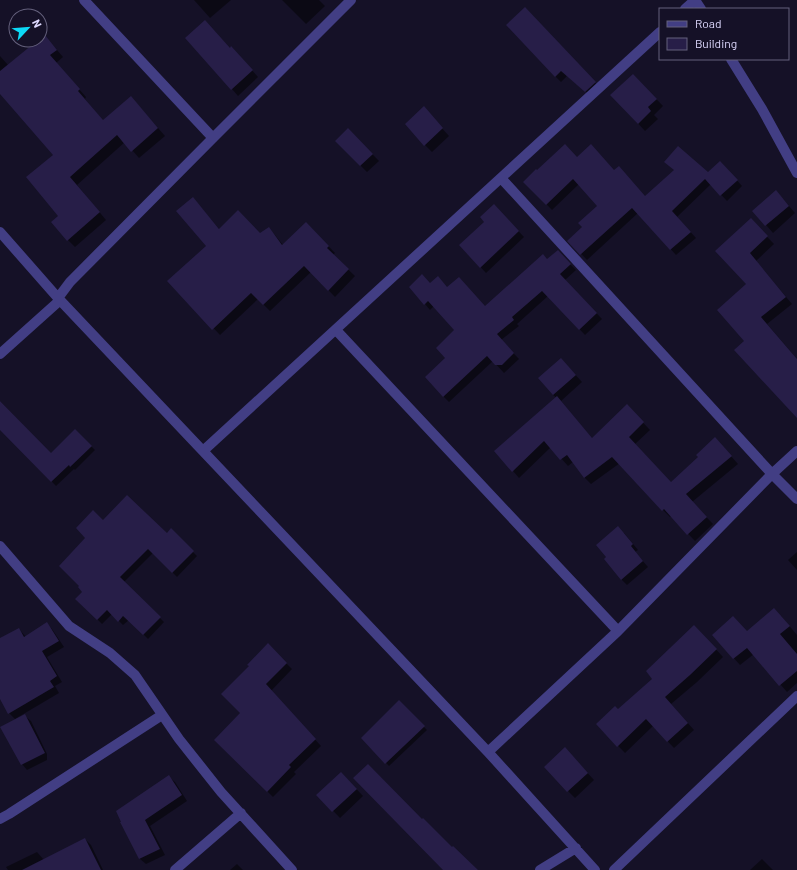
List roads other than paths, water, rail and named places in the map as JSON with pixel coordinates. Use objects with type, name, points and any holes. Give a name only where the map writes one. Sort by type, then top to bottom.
[{"type":"street","points":[[84,0],[213,138]]},
{"type":"street","points":[[0,354],[58,302],[58,298],[70,282],[351,0]]},
{"type":"street","points":[[686,8],[695,0],[700,8]]},
{"type":"street","points":[[203,451],[659,33]]},
{"type":"street","points":[[732,60],[762,109],[797,173]]},
{"type":"street","points":[[501,178],[772,474],[797,499]]},
{"type":"street","points":[[0,232],[58,298],[488,752],[596,870]]},
{"type":"street","points":[[336,330],[618,631]]},
{"type":"street","points":[[488,752],[618,631],[772,474],[797,451]]},
{"type":"street","points":[[0,546],[69,626],[110,654],[134,675],[179,739],[221,792],[292,870]]},
{"type":"street","points":[[614,870],[797,696]]},
{"type":"street","points":[[0,820],[162,715]]},
{"type":"street","points":[[175,870],[241,813]]},
{"type":"street","points":[[540,870],[576,848]]}]
